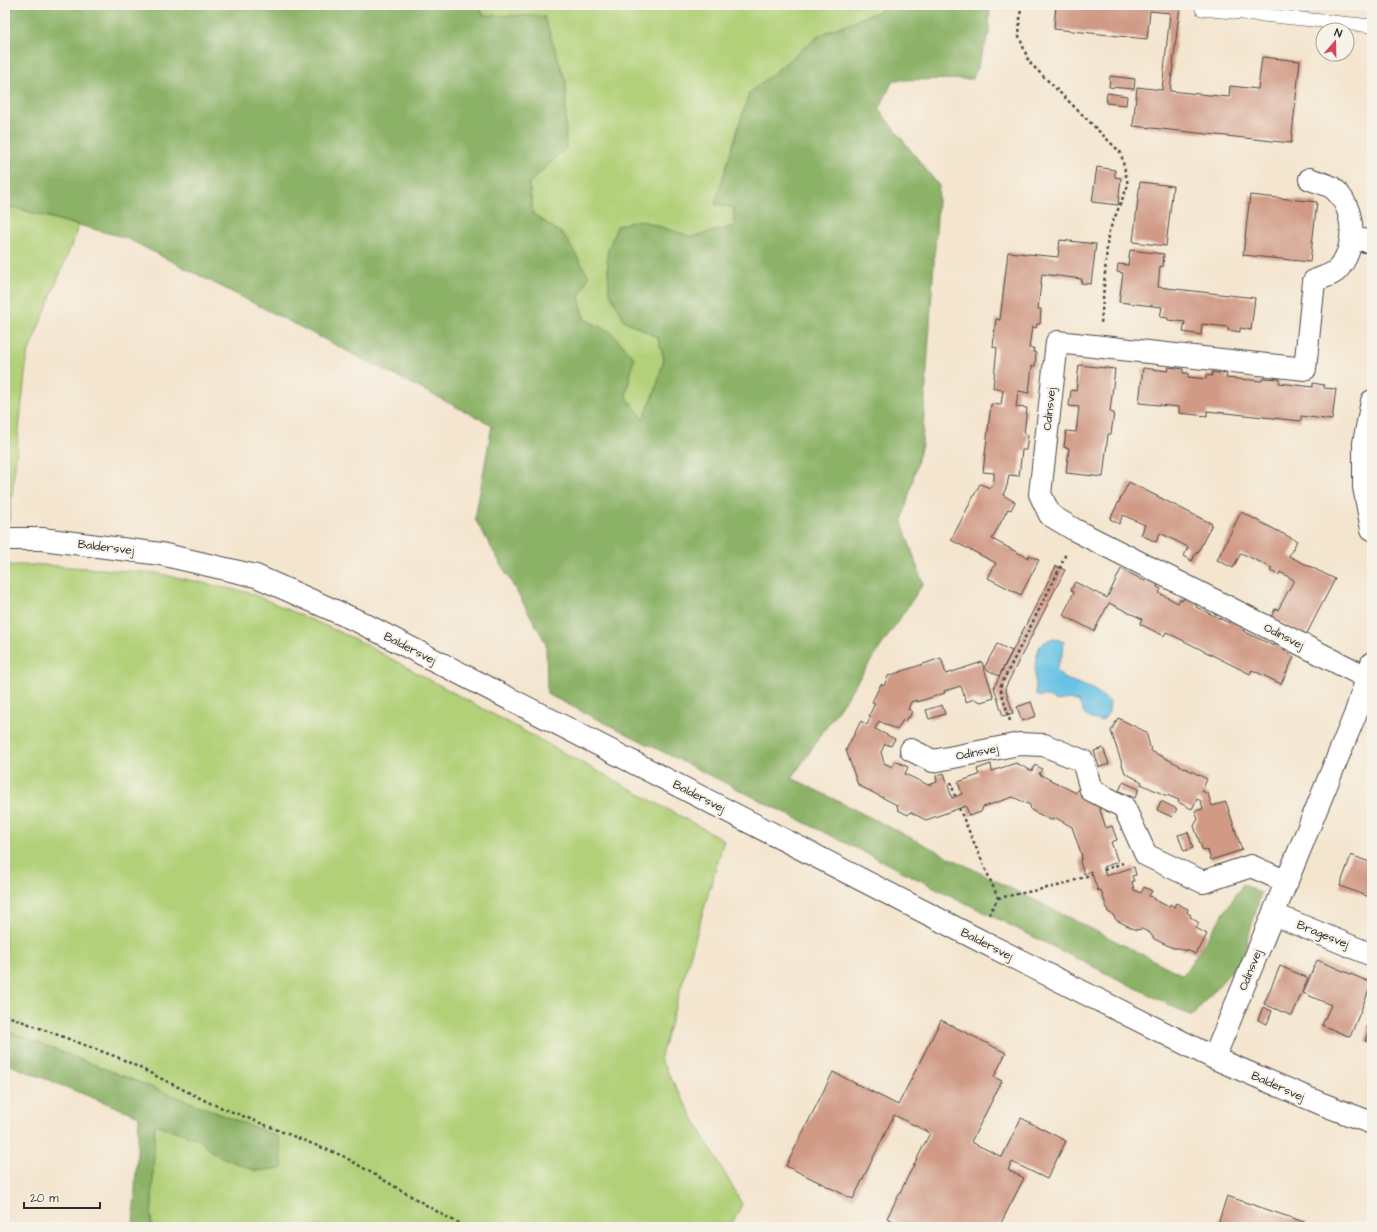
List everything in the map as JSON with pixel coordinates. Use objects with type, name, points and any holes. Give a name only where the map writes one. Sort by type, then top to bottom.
[{"type":"street","name":"Odinsvej","points":[[1214,1058],[1287,882],[1363,718],[1370,670],[1075,530],[1050,515],[1040,494],[1057,342],[1305,369],[1314,281],[1335,272],[1362,240],[1343,199],[1332,187],[1310,179]]},
{"type":"street","points":[[1372,401],[1364,443],[1372,529]]},
{"type":"street","name":"Baldersvej","points":[[5,539],[42,539],[161,554],[256,576],[360,622],[977,939],[1214,1058],[1322,1104],[1372,1123]]},
{"type":"street","name":"Odinsvej","points":[[911,750],[933,760],[1019,744],[1044,745],[1083,761],[1091,790],[1124,807],[1146,854],[1203,882],[1251,866],[1287,882]]},
{"type":"street","name":"Bragesvej","points":[[1273,914],[1372,955]]},
{"type":"lane","points":[[1202,9],[1372,26]]},
{"type":"path","points":[[1021,5],[1019,36],[1029,62],[1121,153],[1128,185],[1108,234],[1099,346]]},
{"type":"path","points":[[1019,744],[1008,715],[1000,687],[1060,568],[1075,530]]},
{"type":"path","points":[[959,808],[998,898]]},
{"type":"path","points":[[998,898],[1062,885],[1092,874]]},
{"type":"path","points":[[977,939],[998,898]]},
{"type":"path","points":[[5,1015],[122,1059],[210,1103],[343,1156],[448,1218],[468,1227]]},
{"type":"green space","points":[[5,5],[479,5],[483,15],[544,16],[566,82],[566,148],[529,183],[533,214],[564,235],[589,276],[579,297],[584,319],[611,332],[634,358],[626,396],[643,419],[655,392],[664,359],[658,338],[624,320],[609,291],[607,253],[617,226],[639,220],[692,237],[734,226],[734,208],[715,203],[749,93],[820,35],[879,11],[884,5],[990,5],[989,34],[973,79],[893,80],[879,110],[939,186],[922,444],[902,522],[923,584],[792,778],[1183,975],[1243,884],[1261,893],[1242,959],[1192,1016],[547,694],[546,643],[475,519],[492,425],[126,238],[5,205]]},
{"type":"green space","points":[[479,5],[884,5],[879,11],[820,35],[715,204],[734,208],[735,226],[692,237],[639,220],[624,320],[658,338],[664,359],[655,392],[643,420],[626,396],[634,358],[611,332],[584,319],[564,235],[533,214],[529,183],[566,148],[483,15]]},
{"type":"green space","points":[[5,205],[79,226],[27,356],[9,522],[5,522]]},
{"type":"green space","points":[[5,565],[43,565],[156,573],[250,593],[353,638],[724,840],[660,1059],[742,1204],[730,1227],[151,1227],[155,1124],[198,1139],[216,1155],[279,1137],[5,1030]]},
{"type":"green space","points":[[5,1030],[279,1137],[283,1168],[256,1171],[216,1155],[198,1139],[155,1124],[151,1227],[133,1227],[139,1116],[5,1063]]},
{"type":"water","points":[[1053,638],[1064,642],[1063,653],[1056,670],[1063,678],[1093,689],[1110,702],[1109,712],[1102,721],[1086,716],[1079,702],[1070,699],[1057,701],[1045,696],[1036,696],[1035,669],[1038,650],[1041,645]]},
{"type":"building","points":[[1056,5],[1180,5],[1170,91],[1229,97],[1230,86],[1258,89],[1262,57],[1300,61],[1291,143],[1133,126],[1137,87],[1162,90],[1170,13],[1150,11],[1147,39],[1054,29]]},
{"type":"building","points":[[1110,76],[1135,79],[1134,89],[1109,87]]},
{"type":"building","points":[[1107,93],[1127,96],[1126,105],[1106,103]]},
{"type":"building","points":[[1097,167],[1115,170],[1115,177],[1121,178],[1118,205],[1092,202]]},
{"type":"building","points":[[1140,182],[1173,186],[1166,246],[1133,242]]},
{"type":"building","points":[[1250,195],[1317,202],[1310,262],[1243,255]]},
{"type":"building","points":[[1060,240],[1096,244],[1091,284],[1081,283],[1082,279],[1042,274],[1038,309],[1041,309],[1040,324],[1037,324],[1036,328],[1032,327],[1029,348],[1034,348],[1033,352],[1036,353],[1035,366],[1032,366],[1029,393],[1018,391],[1016,407],[1027,408],[1024,434],[1028,435],[1026,450],[1022,450],[1019,476],[1009,475],[1007,486],[1003,495],[1015,502],[1011,510],[1008,509],[992,539],[1028,558],[1029,555],[1039,560],[1021,595],[988,578],[996,563],[951,540],[980,484],[990,488],[994,482],[994,473],[983,472],[991,404],[1001,405],[1003,390],[993,388],[997,348],[993,347],[996,319],[1000,320],[1008,252],[1058,257]]},
{"type":"building","points":[[1130,250],[1164,254],[1163,267],[1160,266],[1158,287],[1255,298],[1251,330],[1240,328],[1240,332],[1228,330],[1228,327],[1202,324],[1201,335],[1183,332],[1185,322],[1168,320],[1168,318],[1160,317],[1162,307],[1119,302],[1123,273],[1117,272],[1118,264],[1128,265]]},
{"type":"building","points":[[1079,365],[1115,369],[1110,412],[1114,413],[1111,434],[1108,434],[1103,477],[1066,473],[1069,448],[1064,447],[1066,431],[1076,432],[1079,407],[1069,406],[1071,390],[1076,391]]},
{"type":"building","points":[[1169,367],[1183,369],[1183,373],[1188,373],[1188,377],[1206,379],[1206,375],[1212,376],[1212,372],[1227,374],[1226,378],[1262,381],[1263,378],[1280,379],[1279,383],[1313,387],[1313,383],[1324,385],[1324,388],[1336,389],[1332,420],[1301,416],[1301,421],[1207,411],[1207,416],[1179,413],[1179,407],[1139,403],[1143,368],[1168,371]]},
{"type":"building","points":[[1129,482],[1212,524],[1192,561],[1184,556],[1188,547],[1160,533],[1156,542],[1141,535],[1145,525],[1123,515],[1119,524],[1110,519]]},
{"type":"building","points":[[1241,512],[1297,541],[1289,556],[1335,579],[1306,635],[1271,617],[1275,609],[1278,610],[1294,580],[1280,572],[1279,575],[1270,571],[1272,568],[1241,553],[1233,568],[1217,560]]},
{"type":"building","points":[[1056,566],[1065,570],[1005,688],[1013,713],[1003,716],[994,687]]},
{"type":"building","points":[[1121,569],[1145,581],[1146,578],[1158,584],[1157,587],[1161,589],[1159,593],[1178,603],[1180,599],[1183,600],[1185,597],[1197,603],[1196,607],[1229,623],[1230,620],[1245,627],[1243,631],[1274,646],[1276,643],[1285,648],[1284,651],[1294,657],[1281,684],[1252,670],[1250,674],[1166,632],[1164,636],[1140,624],[1142,619],[1109,603],[1094,631],[1063,615],[1074,592],[1071,590],[1075,582],[1107,598]]},
{"type":"building","points":[[997,644],[1012,651],[999,676],[984,668]]},
{"type":"building","points":[[941,658],[946,674],[982,662],[994,698],[981,702],[974,699],[966,702],[961,686],[917,702],[916,700],[911,702],[908,709],[912,711],[909,718],[907,717],[905,721],[903,720],[897,730],[879,721],[875,729],[895,739],[891,746],[885,744],[881,752],[884,763],[892,767],[895,761],[908,767],[905,774],[928,785],[937,782],[936,776],[944,773],[952,798],[962,794],[958,782],[979,775],[977,769],[991,764],[992,771],[1016,763],[1032,771],[1035,765],[1042,769],[1039,774],[1076,793],[1079,787],[1085,790],[1098,804],[1106,828],[1112,826],[1117,840],[1111,842],[1118,862],[1103,867],[1106,876],[1134,867],[1136,875],[1132,876],[1134,881],[1132,881],[1134,890],[1141,893],[1144,887],[1152,891],[1149,896],[1169,907],[1170,904],[1174,907],[1176,903],[1188,909],[1187,913],[1191,915],[1190,917],[1199,923],[1196,928],[1207,934],[1199,950],[1198,949],[1195,954],[1186,949],[1185,951],[1179,948],[1173,948],[1154,939],[1150,933],[1142,929],[1136,930],[1116,920],[1113,915],[1108,912],[1101,890],[1098,891],[1091,871],[1084,874],[1080,862],[1082,856],[1072,827],[1056,818],[1051,820],[1031,810],[1030,805],[1013,797],[983,807],[981,812],[969,816],[966,806],[926,820],[910,812],[908,815],[898,810],[897,805],[858,785],[846,750],[861,721],[867,725],[875,703],[872,702],[881,684],[884,686],[888,676]]},
{"type":"building","points":[[1031,702],[1036,716],[1022,721],[1017,707]]},
{"type":"building","points":[[942,705],[945,714],[929,719],[926,710]]},
{"type":"building","points":[[1118,718],[1146,732],[1151,751],[1207,779],[1202,791],[1208,794],[1212,806],[1226,802],[1242,850],[1211,860],[1208,851],[1202,849],[1194,826],[1198,819],[1195,811],[1203,809],[1201,801],[1197,799],[1192,809],[1178,802],[1179,800],[1141,784],[1142,782],[1125,773],[1111,731]]},
{"type":"building","points":[[1103,748],[1109,764],[1099,767],[1094,751]]},
{"type":"building","points":[[1123,782],[1139,789],[1135,798],[1119,791]]},
{"type":"building","points":[[1161,801],[1177,809],[1172,817],[1157,810]]},
{"type":"building","points":[[1188,832],[1193,848],[1184,851],[1178,835]]},
{"type":"building","points":[[1351,855],[1372,863],[1372,898],[1340,886]]},
{"type":"building","points":[[1317,960],[1372,983],[1350,1037],[1322,1025],[1331,1005],[1303,993]]},
{"type":"building","points":[[1280,966],[1308,978],[1292,1016],[1264,1004]]},
{"type":"building","points":[[1263,1007],[1272,1011],[1267,1024],[1258,1020]]},
{"type":"building","points":[[1372,1015],[1372,1043],[1365,1041]]},
{"type":"building","points":[[941,1020],[1006,1053],[994,1077],[1002,1081],[971,1142],[1002,1157],[1021,1118],[1066,1141],[1047,1179],[1012,1162],[1008,1170],[1024,1178],[999,1227],[906,1227],[887,1218],[930,1133],[894,1115],[853,1199],[786,1166],[833,1072],[898,1105]]},
{"type":"building","points":[[1227,1196],[1307,1223],[1305,1227],[1217,1227]]}]
